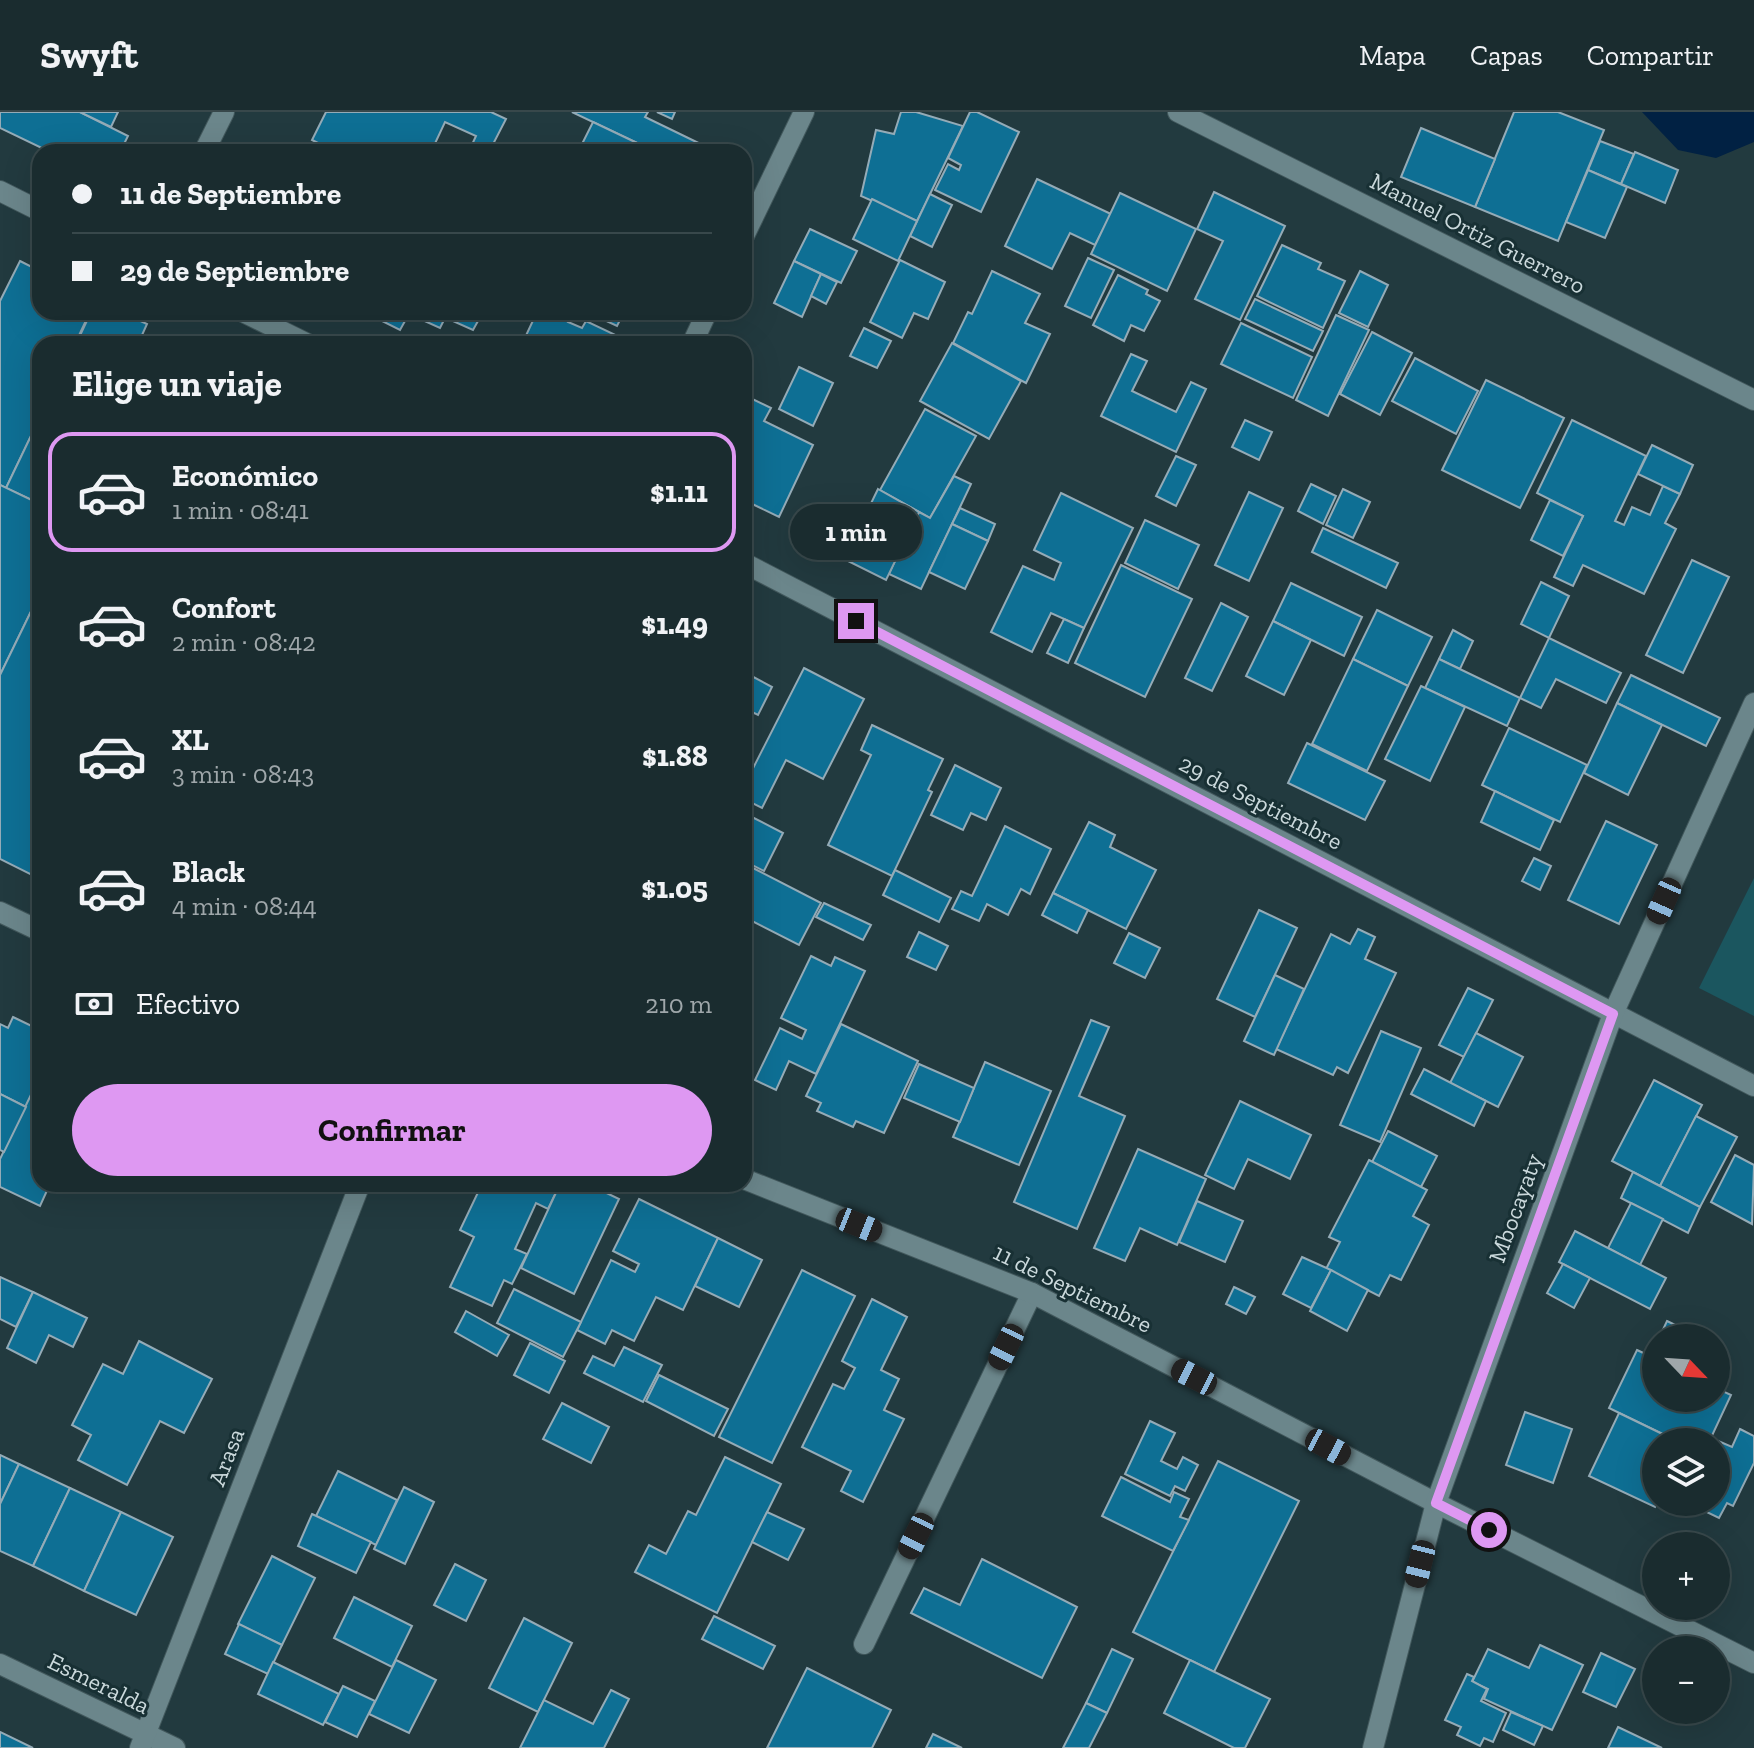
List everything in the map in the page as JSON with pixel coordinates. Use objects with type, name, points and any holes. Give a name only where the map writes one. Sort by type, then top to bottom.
[{"type":"street","points":[[208,144],[224,112]]},
{"type":"street","points":[[752,219],[804,112]]},
{"type":"street","name":"Manuel Ortiz Guerrero","points":[[1178,112],[1754,400]]},
{"type":"street","points":[[0,191],[32,207]]},
{"type":"street","points":[[259,320],[292,336]]},
{"type":"street","name":"29 de Septiembre","points":[[752,567],[1754,1086]]},
{"type":"street","name":"Mbocayaty","points":[[1373,1748],[1436,1503],[1613,1014],[1754,703]]},
{"type":"street","points":[[0,912],[32,927]]},
{"type":"street","name":"11 de Septiembre","points":[[752,1182],[1032,1293],[1436,1503],[1754,1663]]},
{"type":"street","name":"Arasa","points":[[143,1741],[357,1192]]},
{"type":"street","points":[[864,1644],[1032,1293]]},
{"type":"street","name":"Esmeralda","points":[[0,1664],[143,1741],[175,1748]]},
{"type":"shaded area","points":[[1642,112],[1754,112],[1754,142],[1716,158],[1678,150]]},
{"type":"shaded area","points":[[1754,878],[1754,1016],[1699,988]]},
{"type":"building","points":[[0,112],[80,112],[128,136],[124,144],[33,144],[0,128]]},
{"type":"building","points":[[80,112],[118,112],[111,127]]},
{"type":"building","points":[[326,112],[491,112],[506,119],[493,144],[472,144],[476,136],[445,122],[435,144],[320,144],[312,140]]},
{"type":"building","points":[[572,112],[648,112],[645,117],[701,144],[639,144]]},
{"type":"building","points":[[657,112],[675,112],[672,119]]},
{"type":"building","points":[[901,112],[916,112],[963,126],[917,221],[861,196],[876,130],[894,134]]},
{"type":"building","points":[[970,112],[977,112],[1019,132],[981,212],[935,190],[948,164],[959,170],[961,165],[948,158]]},
{"type":"building","points":[[1514,112],[1558,112],[1604,130],[1558,241],[1475,207]]},
{"type":"building","points":[[593,122],[639,144],[582,144]]},
{"type":"building","points":[[1421,128],[1495,159],[1475,207],[1401,177]]},
{"type":"building","points":[[1600,141],[1634,154],[1621,184],[1588,170]]},
{"type":"building","points":[[1635,152],[1678,170],[1665,203],[1621,184]]},
{"type":"building","points":[[1588,170],[1627,187],[1605,238],[1566,222]]},
{"type":"building","points":[[1037,179],[1111,214],[1095,245],[1070,233],[1052,269],[1005,246]]},
{"type":"building","points":[[1214,192],[1285,226],[1240,320],[1195,299],[1223,241],[1197,229]]},
{"type":"building","points":[[1120,193],[1196,229],[1167,291],[1091,254]]},
{"type":"building","points":[[930,194],[952,205],[932,247],[910,236]]},
{"type":"building","points":[[872,199],[917,221],[898,261],[853,239]]},
{"type":"building","points":[[810,229],[857,251],[841,283],[794,261]]},
{"type":"building","points":[[1282,245],[1321,263],[1318,269],[1345,281],[1323,328],[1257,296]]},
{"type":"building","points":[[1088,258],[1114,270],[1091,318],[1065,306]]},
{"type":"building","points":[[900,260],[945,282],[928,319],[914,313],[902,338],[870,322]]},
{"type":"building","points":[[20,261],[32,267],[32,320],[86,320],[79,336],[32,336],[32,434],[6,488],[0,485],[0,301]]},
{"type":"building","points":[[794,261],[821,274],[802,317],[774,303]]},
{"type":"building","points":[[992,271],[1040,294],[1025,323],[1050,334],[1026,383],[953,343],[968,312],[972,314]]},
{"type":"building","points":[[1360,271],[1388,285],[1368,327],[1339,313]]},
{"type":"building","points":[[821,274],[837,282],[826,304],[811,296]]},
{"type":"building","points":[[1118,275],[1148,290],[1146,294],[1160,301],[1144,331],[1131,325],[1124,341],[1093,325]]},
{"type":"building","points":[[1255,299],[1323,331],[1313,351],[1245,319]]},
{"type":"building","points":[[1336,315],[1369,330],[1328,416],[1296,400]]},
{"type":"building","points":[[87,320],[138,320],[147,324],[142,336],[80,336]]},
{"type":"building","points":[[380,320],[406,320],[400,330]]},
{"type":"building","points":[[422,320],[444,320],[440,328]]},
{"type":"building","points":[[450,320],[479,320],[473,330]]},
{"type":"building","points":[[533,320],[569,320],[582,328],[586,321],[618,336],[526,336]]},
{"type":"building","points":[[604,320],[620,320],[617,326]]},
{"type":"building","points":[[1241,323],[1312,357],[1293,398],[1221,364]]},
{"type":"building","points":[[864,328],[891,341],[877,368],[850,356]]},
{"type":"building","points":[[1372,332],[1412,353],[1380,415],[1340,394]]},
{"type":"building","points":[[952,343],[1021,381],[989,439],[920,401]]},
{"type":"building","points":[[1131,354],[1147,361],[1132,391],[1176,412],[1191,382],[1206,389],[1176,452],[1101,416]]},
{"type":"building","points":[[1415,358],[1478,391],[1456,434],[1392,401]]},
{"type":"building","points":[[799,367],[833,383],[813,426],[779,409]]},
{"type":"building","points":[[1486,380],[1564,418],[1520,508],[1442,470]]},
{"type":"building","points":[[752,399],[771,408],[764,421],[813,445],[779,517],[752,504]]},
{"type":"building","points":[[925,409],[976,436],[930,518],[880,490]]},
{"type":"building","points":[[1245,420],[1272,432],[1259,460],[1232,447]]},
{"type":"building","points":[[1572,420],[1646,456],[1615,521],[1624,525],[1632,507],[1650,515],[1663,486],[1680,494],[1665,523],[1676,529],[1644,594],[1583,565],[1573,586],[1554,577],[1583,516],[1537,493]]},
{"type":"building","points":[[30,438],[32,439],[32,500],[6,488]]},
{"type":"building","points":[[1652,445],[1693,465],[1680,494],[1638,474]]},
{"type":"building","points":[[1176,456],[1196,465],[1176,506],[1156,496]]},
{"type":"building","points":[[954,476],[971,484],[921,589],[889,574],[899,552],[907,556],[914,542],[907,538],[919,512],[930,518]]},
{"type":"building","points":[[1311,484],[1336,496],[1323,524],[1298,511]]},
{"type":"building","points":[[0,485],[32,500],[32,609],[0,675]]},
{"type":"building","points":[[878,489],[919,512],[886,580],[844,559]]},
{"type":"building","points":[[1343,489],[1370,502],[1353,538],[1326,525]]},
{"type":"building","points":[[1249,492],[1283,508],[1249,581],[1215,565]]},
{"type":"building","points":[[1061,493],[1133,528],[1084,628],[1051,613],[1032,652],[991,632],[1023,566],[1054,580],[1061,563],[1034,550]]},
{"type":"building","points":[[1550,500],[1583,516],[1563,556],[1531,540]]},
{"type":"building","points":[[960,508],[995,524],[988,541],[952,524]]},
{"type":"building","points":[[1145,520],[1199,545],[1178,589],[1125,563]]},
{"type":"building","points":[[952,524],[988,541],[965,589],[929,572]]},
{"type":"building","points":[[1323,528],[1398,563],[1386,588],[1312,552]]},
{"type":"building","points":[[1692,560],[1729,577],[1683,673],[1646,655]]},
{"type":"building","points":[[1121,565],[1192,599],[1145,697],[1075,663]]},
{"type":"building","points":[[1541,582],[1569,596],[1549,638],[1521,624]]},
{"type":"building","points":[[1291,583],[1362,617],[1344,656],[1273,621]]},
{"type":"building","points":[[1221,603],[1248,617],[1212,691],[1185,678]]},
{"type":"building","points":[[32,609],[32,875],[0,859],[0,675]]},
{"type":"building","points":[[1377,610],[1432,637],[1408,686],[1353,659]]},
{"type":"building","points":[[1064,619],[1084,628],[1068,663],[1047,653]]},
{"type":"building","points":[[1273,621],[1311,640],[1284,695],[1246,676]]},
{"type":"building","points":[[1453,630],[1473,641],[1460,669],[1439,659]]},
{"type":"building","points":[[1549,638],[1621,673],[1606,703],[1556,679],[1541,708],[1520,698]]},
{"type":"building","points":[[1353,659],[1408,686],[1367,771],[1312,744]]},
{"type":"building","points":[[1439,659],[1520,698],[1507,726],[1425,688]]},
{"type":"building","points":[[804,668],[864,699],[823,779],[786,760],[762,808],[752,803],[752,770]]},
{"type":"building","points":[[1631,675],[1720,718],[1706,746],[1617,703]]},
{"type":"building","points":[[752,676],[772,687],[758,715],[752,712]]},
{"type":"building","points":[[1421,686],[1465,707],[1430,781],[1385,759]]},
{"type":"building","points":[[1617,703],[1662,725],[1628,795],[1584,773]]},
{"type":"building","points":[[872,725],[943,759],[928,790],[932,792],[892,876],[828,845],[871,755],[861,750]]},
{"type":"building","points":[[1509,728],[1587,765],[1560,822],[1482,785]]},
{"type":"building","points":[[1307,743],[1385,781],[1365,820],[1288,783]]},
{"type":"building","points":[[955,765],[1001,788],[986,820],[971,813],[963,830],[931,815]]},
{"type":"building","points":[[1495,791],[1554,820],[1540,850],[1481,822]]},
{"type":"building","points":[[752,817],[783,833],[764,871],[752,865]]},
{"type":"building","points":[[1606,821],[1657,845],[1619,924],[1568,900]]},
{"type":"building","points":[[1089,822],[1115,835],[1110,847],[1156,870],[1126,929],[1053,893]]},
{"type":"building","points":[[1005,826],[1051,849],[1030,894],[1021,889],[1008,915],[987,904],[979,921],[952,909],[961,891],[972,896]]},
{"type":"building","points":[[1534,858],[1551,866],[1540,890],[1522,881]]},
{"type":"building","points":[[752,868],[821,903],[799,945],[752,921]]},
{"type":"building","points":[[895,870],[951,898],[939,922],[883,895]]},
{"type":"building","points":[[1053,893],[1088,910],[1077,933],[1042,915]]},
{"type":"building","points":[[824,903],[871,925],[863,940],[816,917]]},
{"type":"building","points":[[1259,910],[1297,928],[1255,1017],[1217,999]]},
{"type":"building","points":[[1358,929],[1375,937],[1365,959],[1396,973],[1348,1073],[1337,1067],[1333,1075],[1276,1049],[1331,934],[1350,944]]},
{"type":"building","points":[[919,932],[948,946],[936,970],[907,957]]},
{"type":"building","points":[[1129,933],[1160,948],[1145,978],[1114,963]]},
{"type":"building","points":[[811,956],[831,966],[835,957],[865,971],[816,1074],[789,1061],[776,1090],[755,1080],[780,1028],[802,1039],[806,1030],[781,1018]]},
{"type":"building","points":[[1275,975],[1304,989],[1274,1055],[1244,1041]]},
{"type":"building","points":[[1468,988],[1493,1000],[1464,1057],[1439,1045]]},
{"type":"building","points":[[13,1017],[32,1026],[32,1094],[26,1107],[0,1094],[0,1024],[8,1028]]},
{"type":"building","points":[[1091,1020],[1109,1027],[1079,1096],[1125,1116],[1077,1229],[1014,1202]]},
{"type":"building","points":[[841,1024],[918,1061],[884,1133],[856,1121],[853,1127],[817,1111],[821,1103],[806,1096]]},
{"type":"building","points":[[1381,1031],[1421,1048],[1380,1142],[1340,1125]]},
{"type":"building","points":[[1476,1033],[1523,1057],[1498,1107],[1450,1083]]},
{"type":"building","points":[[985,1062],[1051,1091],[1019,1165],[953,1137]]},
{"type":"building","points":[[919,1064],[974,1088],[960,1122],[904,1098]]},
{"type":"building","points":[[1424,1069],[1486,1101],[1474,1126],[1411,1094]]},
{"type":"building","points":[[1654,1080],[1702,1105],[1660,1186],[1612,1161]]},
{"type":"building","points":[[32,1093],[32,1192],[46,1192],[40,1206],[0,1187],[0,1159]]},
{"type":"building","points":[[0,1094],[26,1107],[4,1152],[0,1150]]},
{"type":"building","points":[[1240,1101],[1311,1135],[1290,1179],[1248,1159],[1234,1189],[1205,1175]]},
{"type":"building","points":[[1696,1116],[1737,1137],[1700,1207],[1660,1186]]},
{"type":"building","points":[[1388,1131],[1437,1156],[1421,1187],[1372,1162]]},
{"type":"building","points":[[1138,1149],[1206,1179],[1177,1245],[1140,1228],[1125,1261],[1094,1248]]},
{"type":"building","points":[[1735,1155],[1754,1165],[1752,1224],[1711,1202]]},
{"type":"building","points":[[1369,1160],[1427,1190],[1413,1216],[1429,1225],[1401,1280],[1390,1275],[1379,1296],[1326,1269],[1340,1242],[1329,1237]]},
{"type":"building","points":[[1633,1172],[1700,1207],[1688,1233],[1621,1198]]},
{"type":"building","points":[[478,1192],[556,1192],[548,1209],[536,1203],[515,1249],[527,1254],[512,1284],[504,1280],[492,1306],[450,1287],[474,1237],[460,1230]]},
{"type":"building","points":[[556,1192],[605,1192],[619,1199],[574,1294],[521,1268]]},
{"type":"building","points":[[639,1199],[718,1238],[683,1310],[656,1297],[634,1341],[612,1330],[605,1344],[577,1330],[611,1260],[635,1272],[639,1264],[613,1251]]},
{"type":"building","points":[[1197,1201],[1243,1221],[1225,1262],[1179,1242]]},
{"type":"building","points":[[1631,1203],[1663,1219],[1640,1265],[1608,1248]]},
{"type":"building","points":[[1575,1231],[1666,1278],[1650,1309],[1559,1262]]},
{"type":"building","points":[[718,1238],[762,1260],[739,1307],[695,1286]]},
{"type":"building","points":[[1302,1257],[1331,1270],[1311,1308],[1283,1294]]},
{"type":"building","points":[[1563,1264],[1590,1278],[1574,1308],[1547,1293]]},
{"type":"building","points":[[802,1270],[855,1296],[772,1463],[719,1437]]},
{"type":"building","points":[[1331,1270],[1368,1290],[1347,1331],[1310,1311]]},
{"type":"building","points":[[0,1277],[33,1292],[16,1327],[0,1319]]},
{"type":"building","points":[[1234,1287],[1255,1297],[1246,1314],[1226,1304]]},
{"type":"building","points":[[514,1289],[581,1322],[563,1357],[497,1323]]},
{"type":"building","points":[[33,1292],[87,1318],[73,1347],[49,1335],[36,1363],[7,1348]]},
{"type":"building","points":[[872,1299],[907,1317],[881,1370],[899,1379],[884,1410],[904,1419],[863,1502],[841,1491],[851,1471],[802,1447],[833,1384],[844,1389],[855,1368],[842,1361]]},
{"type":"building","points":[[466,1311],[509,1335],[497,1356],[455,1332]]},
{"type":"building","points":[[139,1341],[212,1379],[184,1433],[160,1421],[127,1485],[78,1460],[91,1435],[72,1425],[103,1364],[123,1374]]},
{"type":"building","points":[[530,1343],[565,1361],[549,1393],[514,1375]]},
{"type":"building","points":[[624,1347],[662,1365],[643,1402],[584,1373],[593,1356],[614,1366]]},
{"type":"building","points":[[1637,1350],[1642,1352],[1642,1412],[1723,1412],[1716,1428],[1650,1428],[1609,1408]]},
{"type":"building","points":[[659,1375],[728,1409],[714,1436],[646,1401]]},
{"type":"building","points":[[562,1403],[609,1427],[591,1463],[543,1439]]},
{"type":"building","points":[[1525,1412],[1572,1429],[1553,1483],[1506,1465]]},
{"type":"building","points":[[1619,1413],[1650,1428],[1642,1428],[1642,1501],[1589,1476]]},
{"type":"building","points":[[1150,1421],[1175,1433],[1161,1461],[1177,1469],[1183,1457],[1198,1465],[1185,1491],[1175,1486],[1170,1496],[1125,1474]]},
{"type":"building","points":[[1740,1429],[1754,1436],[1754,1463],[1733,1506],[1730,1504],[1732,1447]]},
{"type":"building","points":[[0,1455],[19,1464],[0,1504]]},
{"type":"building","points":[[725,1457],[781,1484],[717,1613],[635,1572],[649,1545],[666,1554],[688,1511],[696,1515]]},
{"type":"building","points":[[1218,1461],[1299,1501],[1214,1672],[1133,1632]]},
{"type":"building","points":[[19,1464],[70,1488],[33,1566],[0,1551],[0,1504]]},
{"type":"building","points":[[338,1471],[397,1500],[376,1545],[316,1516]]},
{"type":"building","points":[[1121,1477],[1170,1502],[1174,1492],[1189,1499],[1180,1517],[1189,1520],[1173,1551],[1102,1516]]},
{"type":"building","points":[[404,1487],[434,1502],[405,1564],[374,1549]]},
{"type":"building","points":[[70,1488],[121,1512],[84,1591],[33,1566]]},
{"type":"building","points":[[121,1512],[173,1537],[136,1615],[84,1591]]},
{"type":"building","points":[[767,1512],[804,1529],[788,1560],[752,1542]]},
{"type":"building","points":[[312,1514],[371,1542],[356,1573],[298,1546]]},
{"type":"building","points":[[272,1556],[315,1578],[282,1645],[238,1624]]},
{"type":"building","points":[[982,1559],[1077,1607],[1042,1678],[911,1613],[924,1588],[960,1605]]},
{"type":"building","points":[[455,1564],[486,1580],[466,1621],[434,1605]]},
{"type":"building","points":[[354,1597],[412,1626],[392,1667],[334,1638]]},
{"type":"building","points":[[714,1616],[775,1646],[763,1669],[702,1639]]},
{"type":"building","points":[[524,1618],[572,1643],[538,1712],[489,1688]]},
{"type":"building","points":[[239,1624],[282,1645],[268,1674],[225,1654]]},
{"type":"building","points":[[1540,1645],[1583,1665],[1552,1730],[1484,1699],[1488,1689],[1472,1682],[1488,1649],[1529,1668]]},
{"type":"building","points":[[1112,1649],[1133,1659],[1107,1713],[1086,1703]]},
{"type":"building","points":[[1601,1653],[1635,1669],[1616,1707],[1583,1692]]},
{"type":"building","points":[[396,1660],[436,1680],[409,1733],[369,1714]]},
{"type":"building","points":[[1190,1660],[1270,1699],[1245,1748],[1234,1748],[1164,1713]]},
{"type":"building","points":[[273,1662],[339,1694],[323,1725],[258,1694]]},
{"type":"building","points":[[807,1668],[891,1710],[872,1748],[767,1748]]},
{"type":"building","points":[[1467,1674],[1474,1677],[1472,1681],[1487,1689],[1481,1701],[1506,1713],[1493,1742],[1484,1738],[1480,1746],[1457,1735],[1461,1727],[1445,1720]]},
{"type":"building","points":[[343,1686],[375,1701],[357,1737],[325,1722]]},
{"type":"building","points":[[611,1690],[629,1699],[604,1748],[520,1748],[544,1700],[593,1724]]},
{"type":"building","points":[[1086,1703],[1107,1713],[1089,1748],[1063,1748]]},
{"type":"building","points":[[1511,1712],[1543,1726],[1534,1745],[1503,1730]]},
{"type":"building","points":[[1618,1727],[1662,1748],[1608,1748]]},
{"type":"building","points":[[0,1732],[33,1748],[0,1748]]},
{"type":"building","points":[[933,1734],[962,1748],[926,1748]]},
{"type":"route","points":[[856,621],[1613,1014],[1436,1503],[1489,1530]]}]
